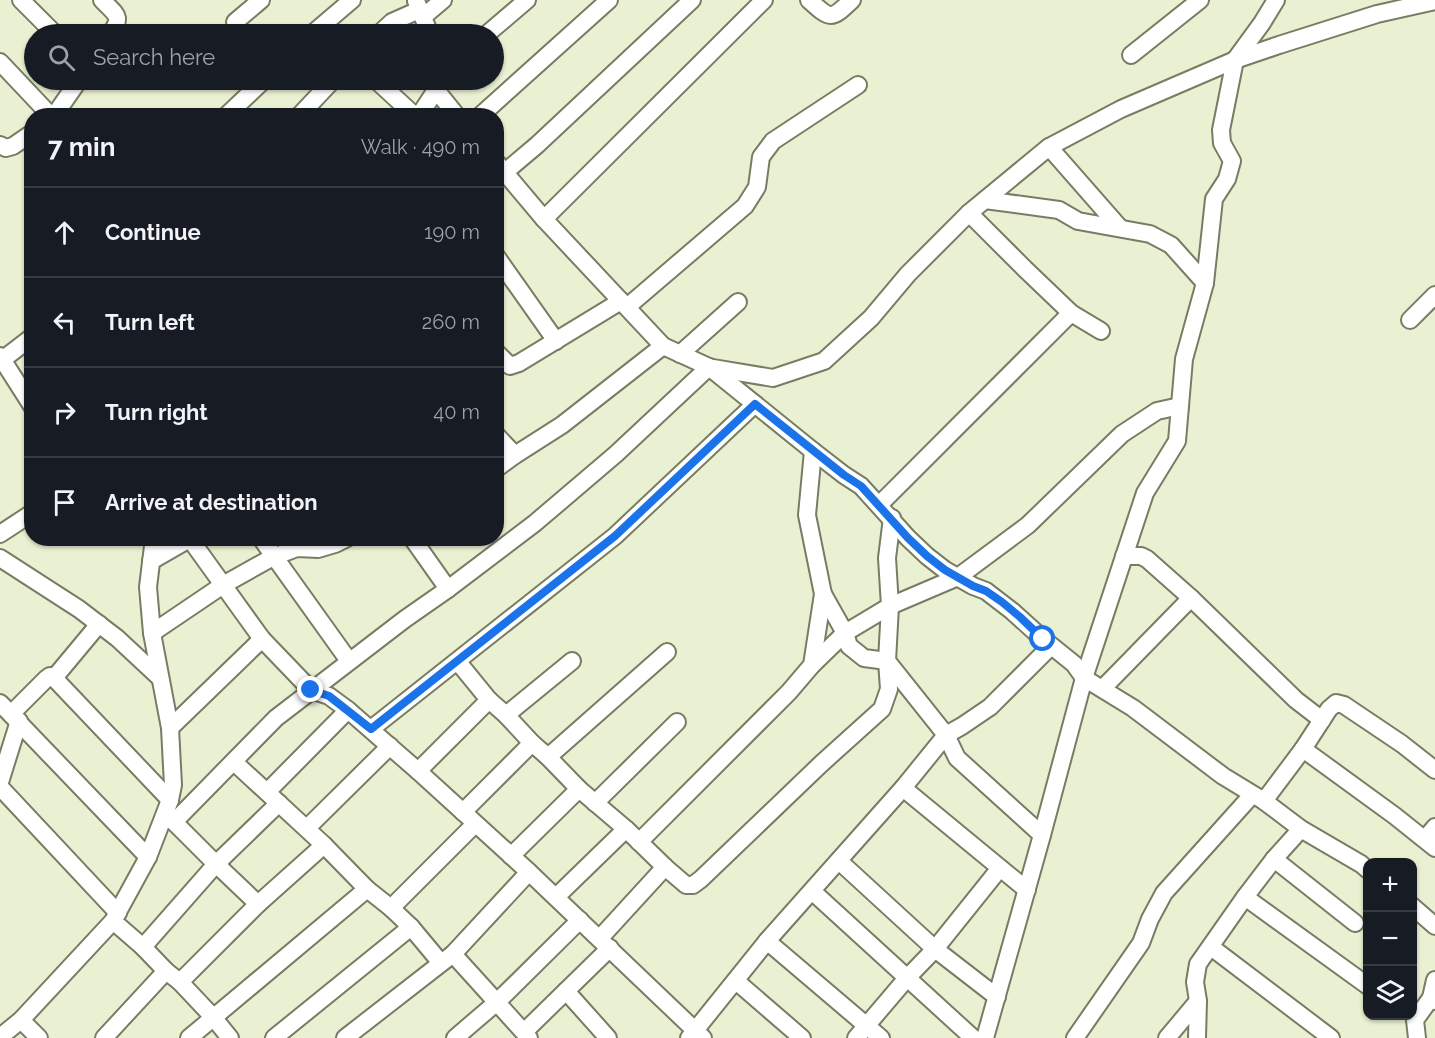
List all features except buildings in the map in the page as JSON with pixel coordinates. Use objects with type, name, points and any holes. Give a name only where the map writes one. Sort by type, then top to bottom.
[{"type":"street","points":[[21,0],[45,24]]},
{"type":"street","points":[[102,0],[116,15],[117,24]]},
{"type":"street","points":[[235,22],[261,0]]},
{"type":"street","points":[[324,24],[352,0]]},
{"type":"street","points":[[390,24],[443,0]]},
{"type":"street","points":[[499,24],[527,0]]},
{"type":"street","points":[[489,108],[609,0]]},
{"type":"street","points":[[504,165],[537,145],[692,0]]},
{"type":"street","points":[[544,219],[764,0]]},
{"type":"street","points":[[809,0],[823,13],[831,16],[837,14],[852,0]]},
{"type":"street","points":[[1131,55],[1200,0]]},
{"type":"street","points":[[986,1038],[1084,678],[1145,493],[1177,441],[1184,359],[1205,283],[1214,199],[1227,179],[1232,161],[1222,143],[1221,130],[1235,60],[1276,0]]},
{"type":"street","points":[[504,171],[544,219],[663,346],[709,367],[773,378],[824,361],[871,318],[908,274],[969,213],[1049,147],[1122,109],[1235,60],[1377,14],[1435,1]]},
{"type":"street","points":[[419,9],[426,24]]},
{"type":"street","points":[[0,62],[24,87]]},
{"type":"street","points":[[504,360],[510,366],[519,363],[624,304],[745,206],[758,187],[761,157],[773,141],[858,85]]},
{"type":"street","points":[[27,90],[44,108]]},
{"type":"street","points":[[58,108],[71,90]]},
{"type":"street","points":[[234,108],[253,90]]},
{"type":"street","points":[[306,108],[323,90]]},
{"type":"street","points":[[388,90],[409,108]]},
{"type":"street","points":[[423,108],[435,90]]},
{"type":"street","points":[[441,90],[452,108]]},
{"type":"street","points":[[0,145],[6,148],[24,138]]},
{"type":"street","points":[[1049,147],[1120,228]]},
{"type":"street","points":[[985,200],[1059,210],[1078,221],[1150,234],[1171,246],[1205,283]]},
{"type":"street","points":[[969,213],[1071,312],[1101,331]]},
{"type":"street","points":[[504,267],[556,341]]},
{"type":"street","points":[[1410,320],[1435,295]]},
{"type":"street","points":[[680,354],[738,302]]},
{"type":"street","points":[[879,505],[1071,312]]},
{"type":"street","points":[[24,343],[1,358],[24,394]]},
{"type":"street","points":[[504,463],[562,425],[663,346]]},
{"type":"street","points":[[709,367],[813,451],[861,486],[927,556],[945,570],[1002,602],[1074,664],[1084,678],[1133,708],[1223,776],[1301,829],[1363,866]]},
{"type":"street","points":[[504,546],[616,454],[709,367]]},
{"type":"street","points":[[371,729],[615,536],[755,404]]},
{"type":"street","points":[[639,842],[845,633],[890,606],[958,577],[1028,525],[1122,434],[1157,411],[1180,406]]},
{"type":"street","points":[[504,443],[515,454]]},
{"type":"street","points":[[813,451],[807,515],[823,594],[845,633],[849,646],[864,658],[887,660],[946,735],[957,758],[1042,835]]},
{"type":"street","points":[[1,531],[24,518]]},
{"type":"street","points":[[458,662],[489,700],[579,789],[686,885],[693,885],[882,709],[889,689],[887,660],[890,606],[887,558],[892,518]]},
{"type":"street","points":[[0,1037],[21,1020],[116,917],[170,813],[173,785],[170,728],[152,633],[148,587],[150,546]]},
{"type":"street","points":[[150,561],[178,546]]},
{"type":"street","points":[[196,546],[262,639],[311,690],[329,696],[348,710],[418,771],[605,943],[696,1036],[768,941],[903,788],[946,735],[990,706],[1051,646]]},
{"type":"street","points":[[266,546],[349,661]]},
{"type":"street","points":[[152,633],[223,585],[273,557],[297,548],[318,549],[328,546]]},
{"type":"street","points":[[418,546],[448,589]]},
{"type":"street","points":[[170,813],[234,762],[276,718],[311,690],[504,546]]},
{"type":"street","points":[[1124,556],[1141,556],[1147,559],[1191,598],[1296,700],[1322,720]]},
{"type":"street","points":[[0,558],[79,609],[117,638],[160,678]]},
{"type":"street","points":[[812,664],[823,594]]},
{"type":"street","points":[[1102,688],[1191,598]]},
{"type":"street","points":[[54,678],[99,624]]},
{"type":"street","points":[[170,728],[262,639]]},
{"type":"street","points":[[548,757],[667,652]]},
{"type":"street","points":[[506,715],[572,661]]},
{"type":"street","points":[[0,782],[10,713],[50,676],[216,864],[258,904]]},
{"type":"street","points":[[418,771],[489,700]]},
{"type":"street","points":[[1075,1038],[1141,943],[1150,919],[1164,893],[1258,798],[1303,748],[1329,709],[1336,703],[1344,705],[1402,744],[1435,770]]},
{"type":"street","points":[[143,947],[348,710]]},
{"type":"street","points":[[10,713],[148,857]]},
{"type":"street","points":[[595,803],[677,722]]},
{"type":"street","points":[[391,908],[532,743]]},
{"type":"street","points":[[307,828],[390,746]]},
{"type":"street","points":[[1303,748],[1432,838]]},
{"type":"street","points":[[234,762],[307,828],[367,889],[497,1002],[526,1035],[566,991],[665,867]]},
{"type":"street","points":[[0,787],[143,947],[180,982],[230,1038]]},
{"type":"street","points":[[903,788],[1027,890]]},
{"type":"street","points":[[512,856],[579,789]]},
{"type":"street","points":[[556,897],[626,829]]},
{"type":"street","points":[[1197,1038],[1198,1000],[1194,982],[1198,964],[1245,897],[1301,829]]},
{"type":"street","points":[[180,982],[258,904],[324,845]]},
{"type":"street","points":[[1274,859],[1355,923]]},
{"type":"street","points":[[838,861],[935,949],[997,997]]},
{"type":"street","points":[[862,1032],[907,978],[935,949],[1000,868]]},
{"type":"street","points":[[345,1038],[447,958],[529,872]]},
{"type":"street","points":[[189,1038],[367,889]]},
{"type":"street","points":[[812,891],[973,1038]]},
{"type":"street","points":[[1245,897],[1363,982]]},
{"type":"street","points":[[1417,910],[1435,926]]},
{"type":"street","points":[[455,1038],[497,1002],[580,920]]},
{"type":"street","points":[[274,1038],[411,927]]},
{"type":"street","points":[[768,941],[862,1032],[881,1038]]},
{"type":"street","points":[[1211,947],[1331,1038]]},
{"type":"street","points":[[104,1038],[166,971]]},
{"type":"street","points":[[1417,1013],[1433,999],[1435,980]]},
{"type":"street","points":[[736,981],[802,1038]]},
{"type":"street","points":[[566,991],[608,1038]]},
{"type":"street","points":[[1167,1038],[1198,1000]]},
{"type":"street","points":[[21,1020],[39,1038]]},
{"type":"street","points":[[1412,1020],[1417,1038]]},
{"type":"route","points":[[311,690],[329,696],[371,729],[615,536],[755,404],[861,486],[927,556],[945,570],[1002,602],[1043,639]]}]
